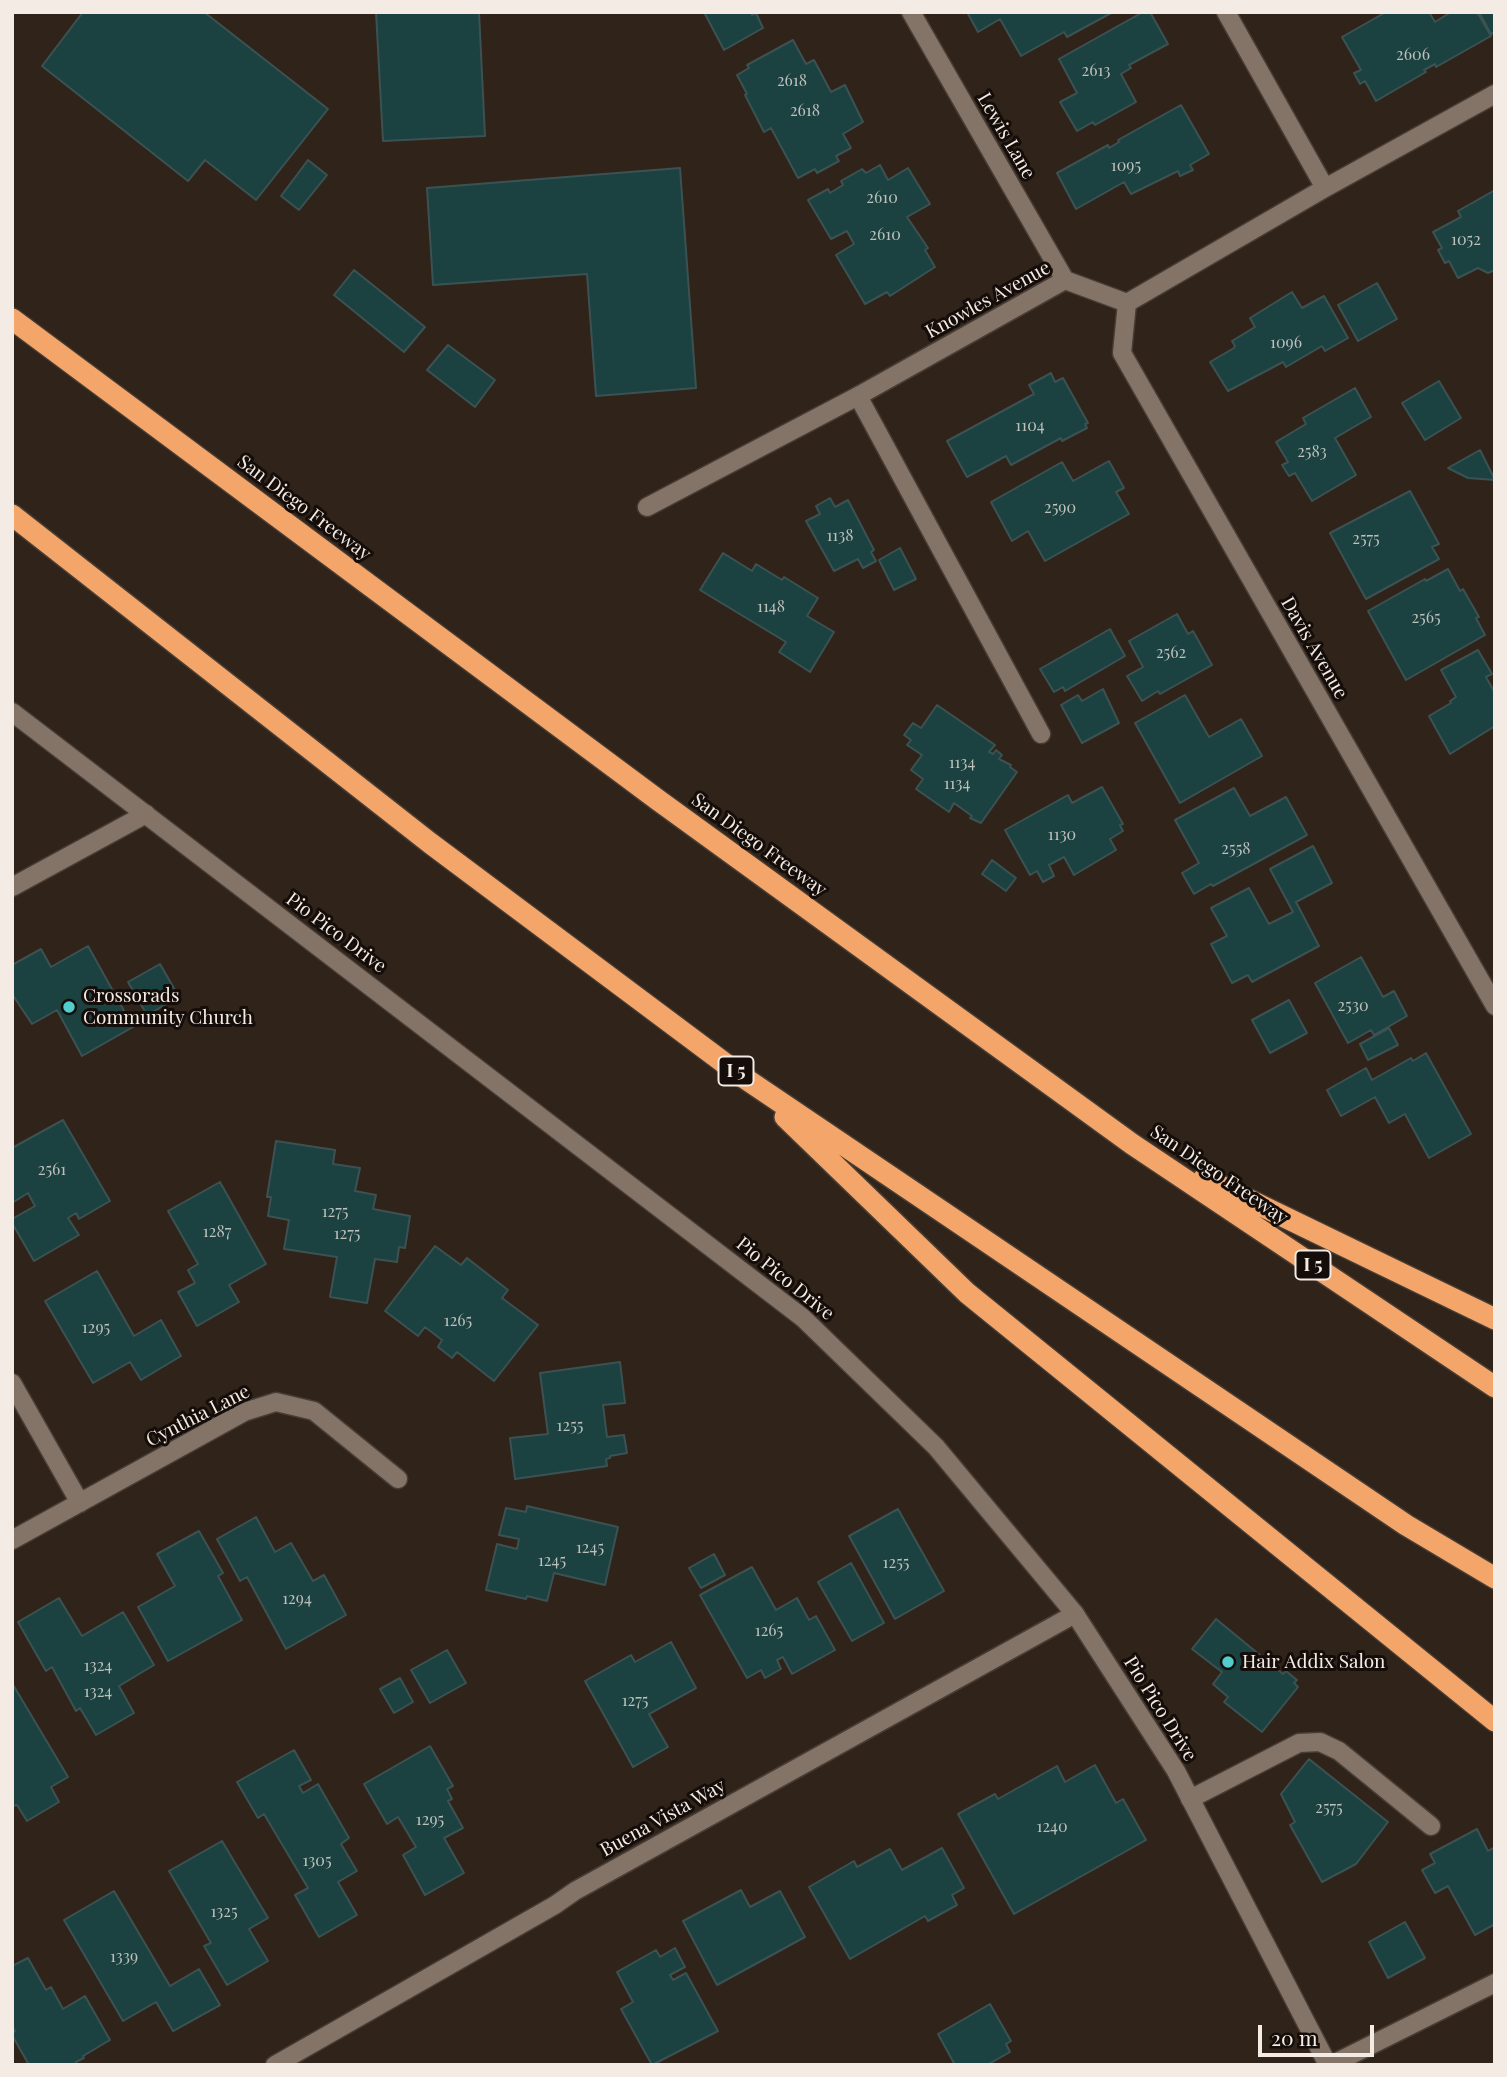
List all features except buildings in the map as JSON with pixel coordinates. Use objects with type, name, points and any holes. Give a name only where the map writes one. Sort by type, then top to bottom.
[{"type":"highway","name":"San Diego Freeway","points":[[12,319],[658,800],[1132,1144],[1495,1387]]},
{"type":"highway","name":"I 5","points":[[12,515],[430,843],[743,1077],[1395,1517],[1495,1578]]},
{"type":"highway","points":[[743,1077],[967,1293],[1495,1721]]},
{"type":"highway","points":[[1132,1144],[1495,1319]]},
{"type":"street","name":"Lewis Lane","points":[[911,12],[1065,280]]},
{"type":"street","points":[[1226,12],[1325,188]]},
{"type":"street","points":[[1127,303],[1325,188],[1495,94]]},
{"type":"street","name":"Knowles Avenue","points":[[647,507],[858,396],[1065,280],[1127,303]]},
{"type":"street","name":"Davis Avenue","points":[[1127,303],[1122,353],[1495,1006]]},
{"type":"street","points":[[858,396],[1041,734]]},
{"type":"street","name":"Pio Pico Drive","points":[[12,712],[803,1318],[936,1447],[1074,1614],[1176,1772],[1329,2065]]},
{"type":"street","points":[[12,887],[146,814]]},
{"type":"street","points":[[12,1383],[80,1503]]},
{"type":"street","name":"Cynthia Lane","points":[[12,1540],[244,1412],[276,1402],[314,1412],[398,1479]]},
{"type":"street","name":"Buena Vista Way","points":[[275,2065],[555,1905],[587,1884],[1074,1614]]},
{"type":"street","points":[[1190,1799],[1299,1743],[1320,1742],[1339,1751],[1431,1826]]},
{"type":"street","points":[[1329,2065],[1495,1983]]},
{"type":"place","name":"Crossorads Community Church","points":[[69,1007]]},
{"type":"place","name":"Hair Addix Salon","points":[[1228,1662]]}]
